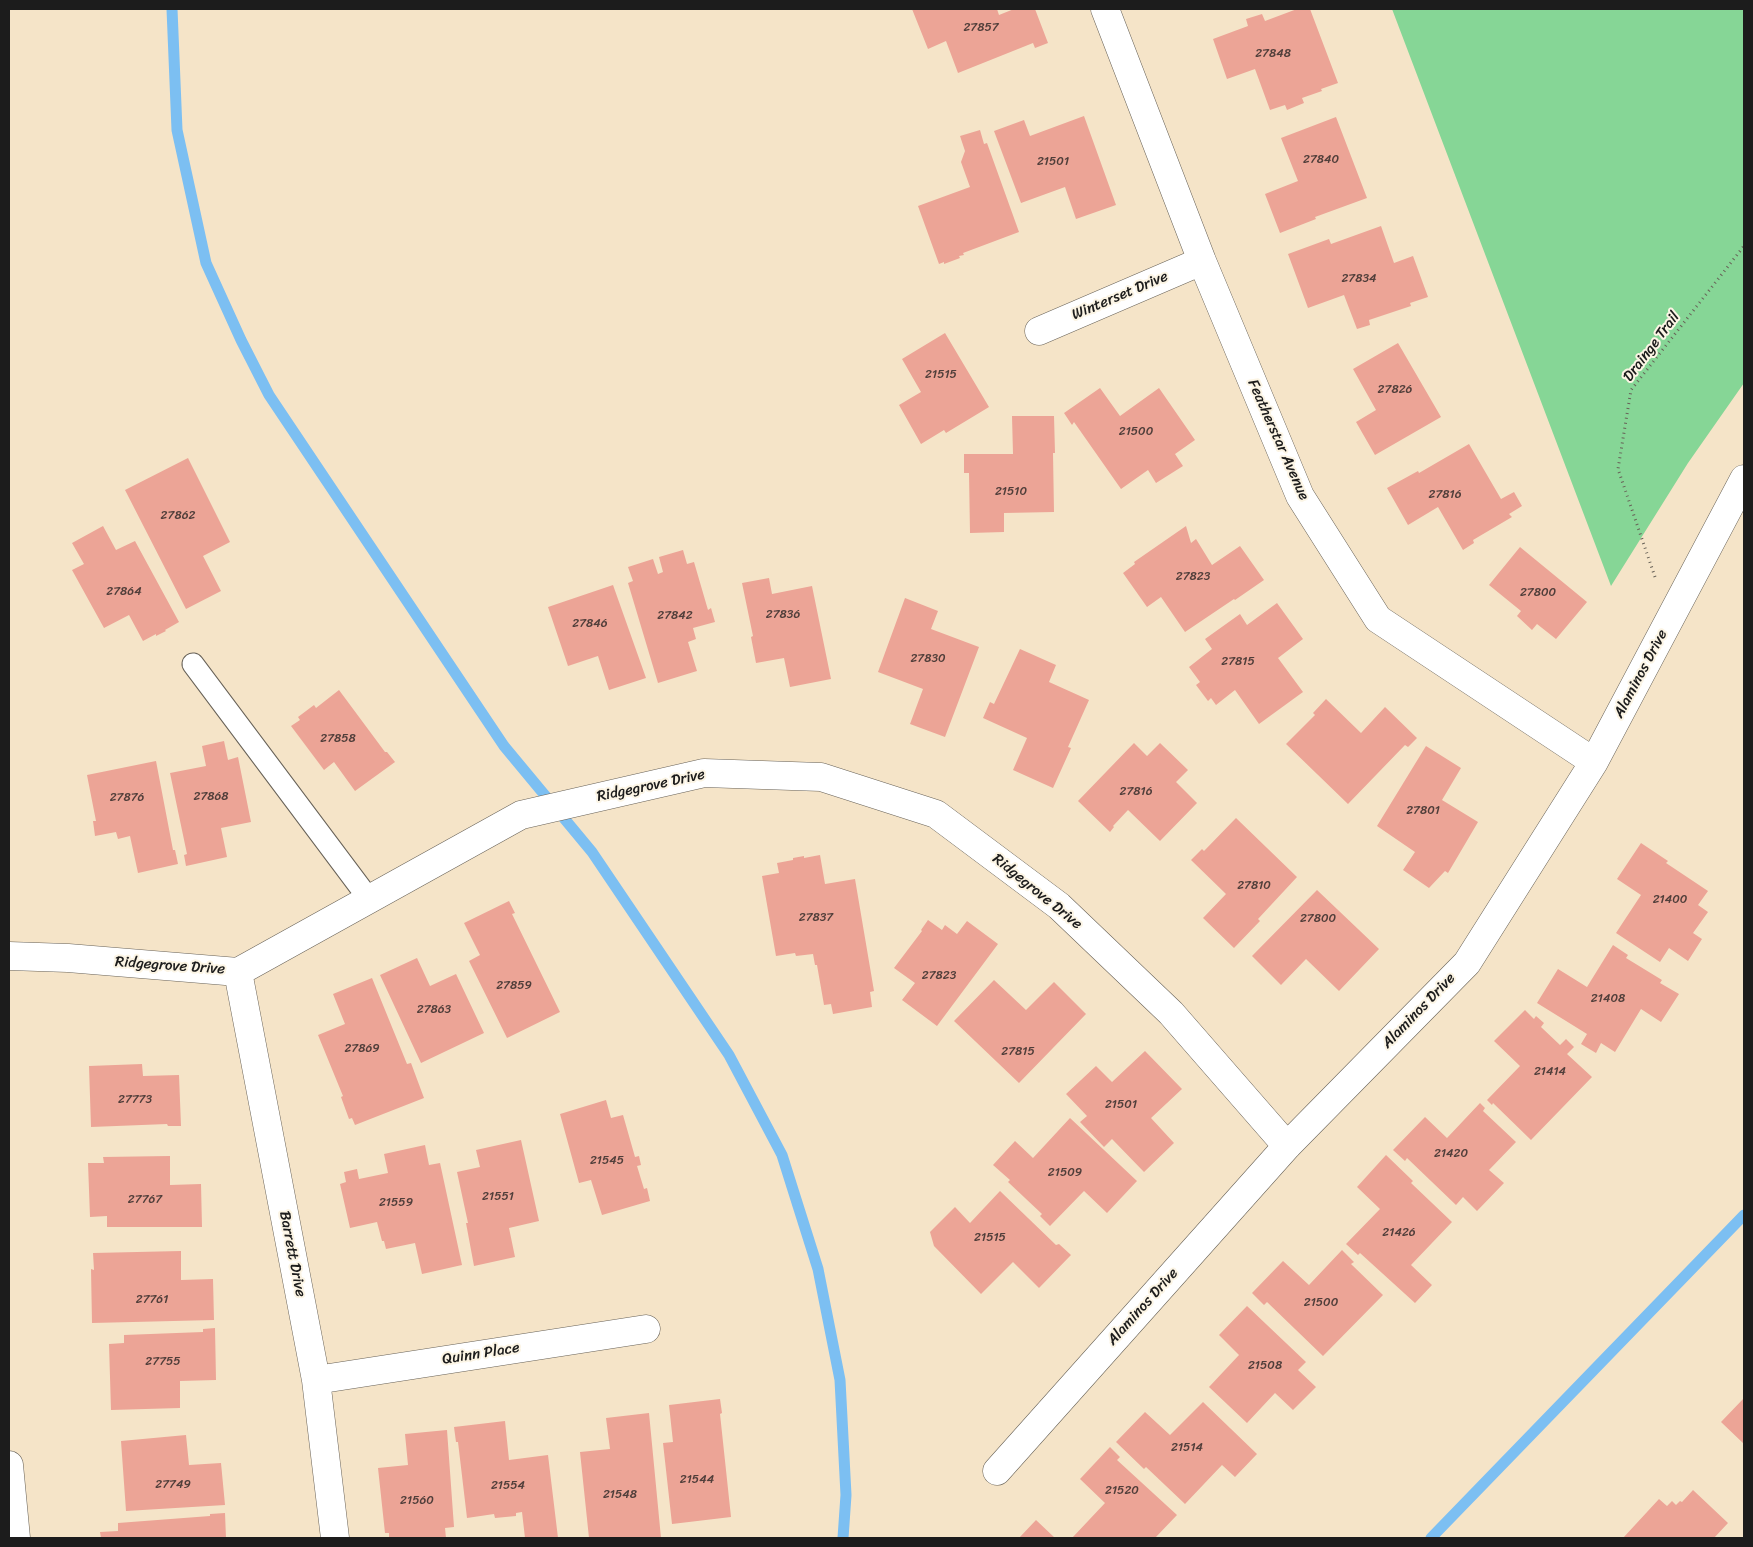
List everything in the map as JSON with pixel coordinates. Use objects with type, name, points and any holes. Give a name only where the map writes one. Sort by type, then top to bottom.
[{"type":"street","name":"Featherstar Avenue","points":[[1105,9],[1202,261],[1300,496],[1378,619],[1594,762]]},
{"type":"street","name":"Winterset Drive","points":[[1039,331],[1202,261]]},
{"type":"street","name":"Alaminos Drive","points":[[997,1471],[1287,1146],[1467,963],[1594,762],[1744,479]]},
{"type":"street","name":"Ridgegrove Drive","points":[[9,956],[68,958],[238,972],[521,815],[704,773],[821,776],[936,814],[1059,906],[1171,1012],[1287,1146]]},
{"type":"street","name":"Barrett Drive","points":[[238,972],[316,1380],[335,1538]]},
{"type":"street","name":"Quinn Place","points":[[316,1380],[646,1329]]},
{"type":"street","points":[[9,1465],[16,1538]]},
{"type":"lane","points":[[193,664],[368,899]]},
{"type":"path","name":"Drainge Trail","points":[[1670,620],[1618,469],[1631,390],[1744,246]]},
{"type":"green space","points":[[1392,9],[1744,9],[1744,383],[1688,463],[1611,586]]},
{"type":"building","points":[[912,9],[997,9],[999,15],[1014,9],[1035,9],[1048,43],[1035,48],[1033,43],[958,73],[946,41],[928,49]]},
{"type":"building","points":[[1297,9],[1310,9],[1338,83],[1302,98],[1304,103],[1287,110],[1285,105],[1270,110],[1255,69],[1227,79],[1213,39],[1248,26],[1246,19],[1262,14],[1265,21]]},
{"type":"building","points":[[1084,116],[1116,205],[1076,219],[1065,187],[1021,203],[994,131],[1024,120],[1030,136]]},
{"type":"building","points":[[1336,117],[1367,198],[1315,217],[1316,219],[1280,233],[1265,194],[1298,181],[1281,138]]},
{"type":"building","points":[[980,130],[984,144],[987,143],[1019,232],[963,253],[964,255],[959,256],[960,258],[939,264],[918,206],[970,187],[961,162],[965,151],[960,136]]},
{"type":"building","points":[[1381,226],[1394,263],[1413,256],[1428,297],[1410,303],[1411,306],[1369,320],[1370,325],[1357,329],[1344,295],[1308,308],[1288,254],[1329,239],[1331,244]]},
{"type":"building","points":[[945,333],[989,407],[946,433],[944,430],[921,444],[899,405],[921,392],[902,359]]},
{"type":"building","points":[[1398,343],[1441,417],[1375,455],[1356,422],[1376,410],[1353,369]]},
{"type":"building","points":[[1100,388],[1120,416],[1159,388],[1195,440],[1175,454],[1183,466],[1156,483],[1148,470],[1121,489],[1074,422],[1072,425],[1064,413]]},
{"type":"building","points":[[1012,416],[1054,416],[1054,512],[1004,513],[1004,532],[970,533],[969,473],[964,473],[964,454],[1013,454]]},
{"type":"building","points":[[1469,444],[1501,499],[1514,492],[1522,506],[1509,514],[1512,517],[1473,540],[1474,543],[1463,550],[1438,507],[1408,525],[1387,488],[1418,471],[1419,473]]},
{"type":"building","points":[[188,458],[230,542],[203,556],[221,591],[186,609],[125,490]]},
{"type":"building","points":[[103,526],[116,550],[135,541],[179,622],[166,631],[143,641],[129,615],[104,628],[72,570],[84,564],[72,543]]},
{"type":"building","points":[[1186,526],[1191,543],[1196,539],[1212,565],[1240,546],[1264,580],[1185,632],[1161,597],[1147,607],[1123,573],[1135,564],[1134,562]]},
{"type":"building","points":[[1520,547],[1587,602],[1556,639],[1537,624],[1532,630],[1517,616],[1521,611],[1489,585]]},
{"type":"building","points":[[683,550],[687,564],[694,562],[708,610],[711,608],[715,622],[693,628],[696,639],[688,642],[697,671],[658,683],[628,583],[633,581],[628,567],[653,559],[658,574],[663,572],[659,557]]},
{"type":"building","points":[[769,578],[772,594],[812,586],[831,679],[790,687],[784,658],[756,663],[751,637],[753,636],[742,583]]},
{"type":"building","points":[[613,585],[646,678],[609,690],[598,656],[568,666],[548,607]]},
{"type":"building","points":[[905,598],[938,611],[931,629],[979,647],[945,737],[910,724],[923,689],[878,672]]},
{"type":"building","points":[[1277,603],[1303,639],[1278,658],[1303,692],[1259,724],[1235,690],[1216,705],[1211,698],[1208,701],[1196,685],[1200,682],[1189,667],[1212,649],[1205,639],[1240,614],[1247,625]]},
{"type":"building","points":[[1020,649],[1056,665],[1049,682],[1089,700],[1068,747],[1071,748],[1053,788],[1013,770],[1027,738],[983,718],[990,702],[994,704]]},
{"type":"building","points":[[339,690],[385,752],[395,762],[355,791],[334,762],[324,770],[291,726],[300,720],[298,717],[314,705],[316,708]]},
{"type":"building","points":[[1326,699],[1361,733],[1385,707],[1417,738],[1408,747],[1405,745],[1348,804],[1286,744],[1315,715],[1313,713]]},
{"type":"building","points":[[224,741],[228,760],[238,757],[251,822],[221,828],[227,857],[186,866],[184,855],[187,854],[170,773],[206,766],[202,746]]},
{"type":"building","points":[[1134,743],[1147,756],[1160,743],[1188,770],[1176,782],[1197,803],[1160,841],[1128,810],[1110,832],[1078,801]]},
{"type":"building","points":[[1426,746],[1461,768],[1442,800],[1478,822],[1448,873],[1445,871],[1429,888],[1403,870],[1415,852],[1377,826]]},
{"type":"building","points":[[156,761],[173,850],[175,850],[178,864],[138,873],[130,836],[118,839],[116,832],[95,836],[93,821],[96,821],[87,775]]},
{"type":"building","points":[[1236,818],[1297,877],[1258,919],[1260,921],[1234,948],[1203,918],[1226,894],[1191,860],[1202,849],[1204,851]]},
{"type":"building","points":[[1641,843],[1668,861],[1666,863],[1708,891],[1698,905],[1708,912],[1693,933],[1702,939],[1688,961],[1669,948],[1660,962],[1616,933],[1641,895],[1617,879]]},
{"type":"building","points":[[820,855],[825,884],[855,879],[874,991],[870,992],[872,1007],[833,1014],[831,1004],[824,1005],[817,965],[815,965],[813,954],[796,956],[795,953],[776,956],[762,876],[779,873],[777,863],[793,860],[793,858]]},
{"type":"building","points":[[1317,890],[1379,949],[1339,991],[1306,959],[1281,985],[1252,956]]},
{"type":"building","points":[[509,901],[515,913],[512,914],[560,1012],[507,1038],[469,961],[480,955],[464,923]]},
{"type":"building","points":[[928,920],[942,930],[945,925],[957,934],[967,921],[998,944],[937,1026],[902,1000],[915,983],[894,968]]},
{"type":"building","points":[[1613,945],[1628,955],[1626,958],[1662,980],[1660,983],[1679,994],[1661,1022],[1641,1009],[1615,1052],[1601,1043],[1596,1053],[1581,1044],[1587,1034],[1537,1003],[1558,969],[1587,987]]},
{"type":"building","points":[[417,958],[430,986],[456,974],[484,1033],[421,1063],[380,975]]},
{"type":"building","points":[[372,978],[407,1064],[411,1063],[424,1098],[355,1125],[352,1118],[349,1119],[341,1097],[343,1096],[318,1035],[345,1024],[333,994]]},
{"type":"building","points":[[994,980],[1026,1010],[1054,982],[1086,1014],[1019,1083],[954,1021]]},
{"type":"building","points":[[1525,1010],[1534,1019],[1536,1016],[1544,1023],[1541,1027],[1560,1045],[1566,1039],[1574,1047],[1567,1054],[1592,1077],[1531,1140],[1493,1103],[1492,1105],[1487,1100],[1520,1066],[1494,1041]]},
{"type":"building","points":[[1145,1051],[1182,1089],[1151,1118],[1174,1143],[1144,1172],[1112,1139],[1104,1147],[1080,1122],[1087,1116],[1066,1094],[1096,1066],[1112,1082]]},
{"type":"building","points":[[142,1064],[143,1076],[179,1075],[181,1126],[168,1126],[167,1124],[91,1127],[89,1066]]},
{"type":"building","points":[[606,1100],[611,1118],[623,1115],[635,1157],[639,1156],[641,1165],[637,1166],[644,1189],[647,1188],[650,1201],[602,1215],[591,1180],[579,1183],[560,1114]]},
{"type":"building","points":[[1480,1103],[1485,1108],[1483,1111],[1516,1142],[1489,1170],[1504,1183],[1477,1211],[1463,1197],[1456,1205],[1407,1158],[1405,1161],[1393,1150],[1425,1117],[1447,1138]]},
{"type":"building","points":[[1070,1118],[1137,1181],[1107,1213],[1084,1191],[1050,1226],[1040,1216],[1042,1214],[993,1165],[1015,1141],[1033,1158]]},
{"type":"building","points":[[521,1140],[539,1221],[509,1228],[515,1257],[474,1266],[466,1223],[468,1223],[457,1172],[480,1167],[476,1150]]},
{"type":"building","points":[[425,1145],[429,1165],[440,1163],[462,1265],[422,1274],[415,1243],[386,1249],[377,1222],[350,1228],[340,1184],[346,1182],[344,1172],[357,1169],[359,1179],[388,1173],[384,1154]]},
{"type":"building","points":[[1386,1155],[1413,1181],[1411,1183],[1452,1222],[1411,1265],[1432,1285],[1415,1303],[1360,1253],[1358,1255],[1346,1244],[1380,1209],[1357,1187]]},
{"type":"building","points":[[170,1156],[170,1185],[201,1184],[202,1227],[107,1227],[107,1216],[90,1217],[88,1163],[104,1163],[103,1157]]},
{"type":"building","points":[[1000,1191],[1056,1245],[1059,1244],[1071,1255],[1039,1288],[1013,1262],[981,1294],[934,1246],[930,1232],[955,1207],[970,1223]]},
{"type":"building","points":[[1342,1250],[1354,1262],[1351,1264],[1383,1295],[1323,1356],[1267,1302],[1264,1305],[1252,1293],[1283,1261],[1309,1285]]},
{"type":"building","points":[[181,1251],[181,1280],[213,1279],[214,1320],[92,1323],[91,1269],[94,1270],[93,1253]]},
{"type":"building","points":[[1247,1306],[1306,1362],[1298,1370],[1316,1387],[1293,1410],[1275,1393],[1247,1423],[1209,1387],[1239,1355],[1219,1335]]},
{"type":"building","points":[[215,1328],[216,1380],[180,1381],[180,1408],[111,1410],[109,1344],[124,1343],[124,1335],[203,1332],[203,1329]]},
{"type":"building","points":[[1744,1398],[1744,1444],[1721,1422]]},
{"type":"building","points":[[720,1399],[731,1517],[672,1524],[663,1443],[673,1442],[669,1405]]},
{"type":"building","points":[[1203,1402],[1257,1454],[1235,1477],[1222,1465],[1185,1504],[1116,1442],[1145,1412],[1170,1435]]},
{"type":"building","points":[[649,1413],[661,1538],[589,1538],[580,1452],[610,1449],[606,1418]]},
{"type":"building","points":[[505,1421],[509,1460],[548,1455],[558,1538],[525,1538],[522,1512],[516,1513],[516,1516],[495,1518],[494,1514],[467,1518],[458,1442],[456,1442],[454,1427]]},
{"type":"building","points":[[447,1430],[454,1527],[445,1528],[446,1538],[389,1538],[389,1533],[385,1533],[378,1468],[408,1465],[405,1434]]},
{"type":"building","points":[[186,1435],[189,1465],[221,1463],[225,1505],[126,1511],[121,1441]]},
{"type":"building","points":[[1110,1447],[1120,1457],[1117,1460],[1177,1515],[1155,1538],[1072,1538],[1105,1503],[1080,1479]]},
{"type":"building","points":[[1693,1490],[1728,1523],[1714,1538],[1623,1538],[1659,1499],[1667,1506],[1672,1501],[1676,1505],[1680,1501],[1682,1502]]},
{"type":"building","points":[[225,1513],[226,1538],[101,1538],[100,1532],[118,1531],[118,1523],[210,1516],[210,1514]]},
{"type":"building","points":[[1036,1520],[1055,1538],[1019,1538]]},
{"type":"waterway","points":[[172,9],[177,130],[206,263],[241,340],[269,395],[504,746],[592,852],[729,1055],[782,1155],[818,1269],[840,1380],[846,1495],[843,1538]]},
{"type":"waterway","points":[[1431,1538],[1744,1215]]}]
